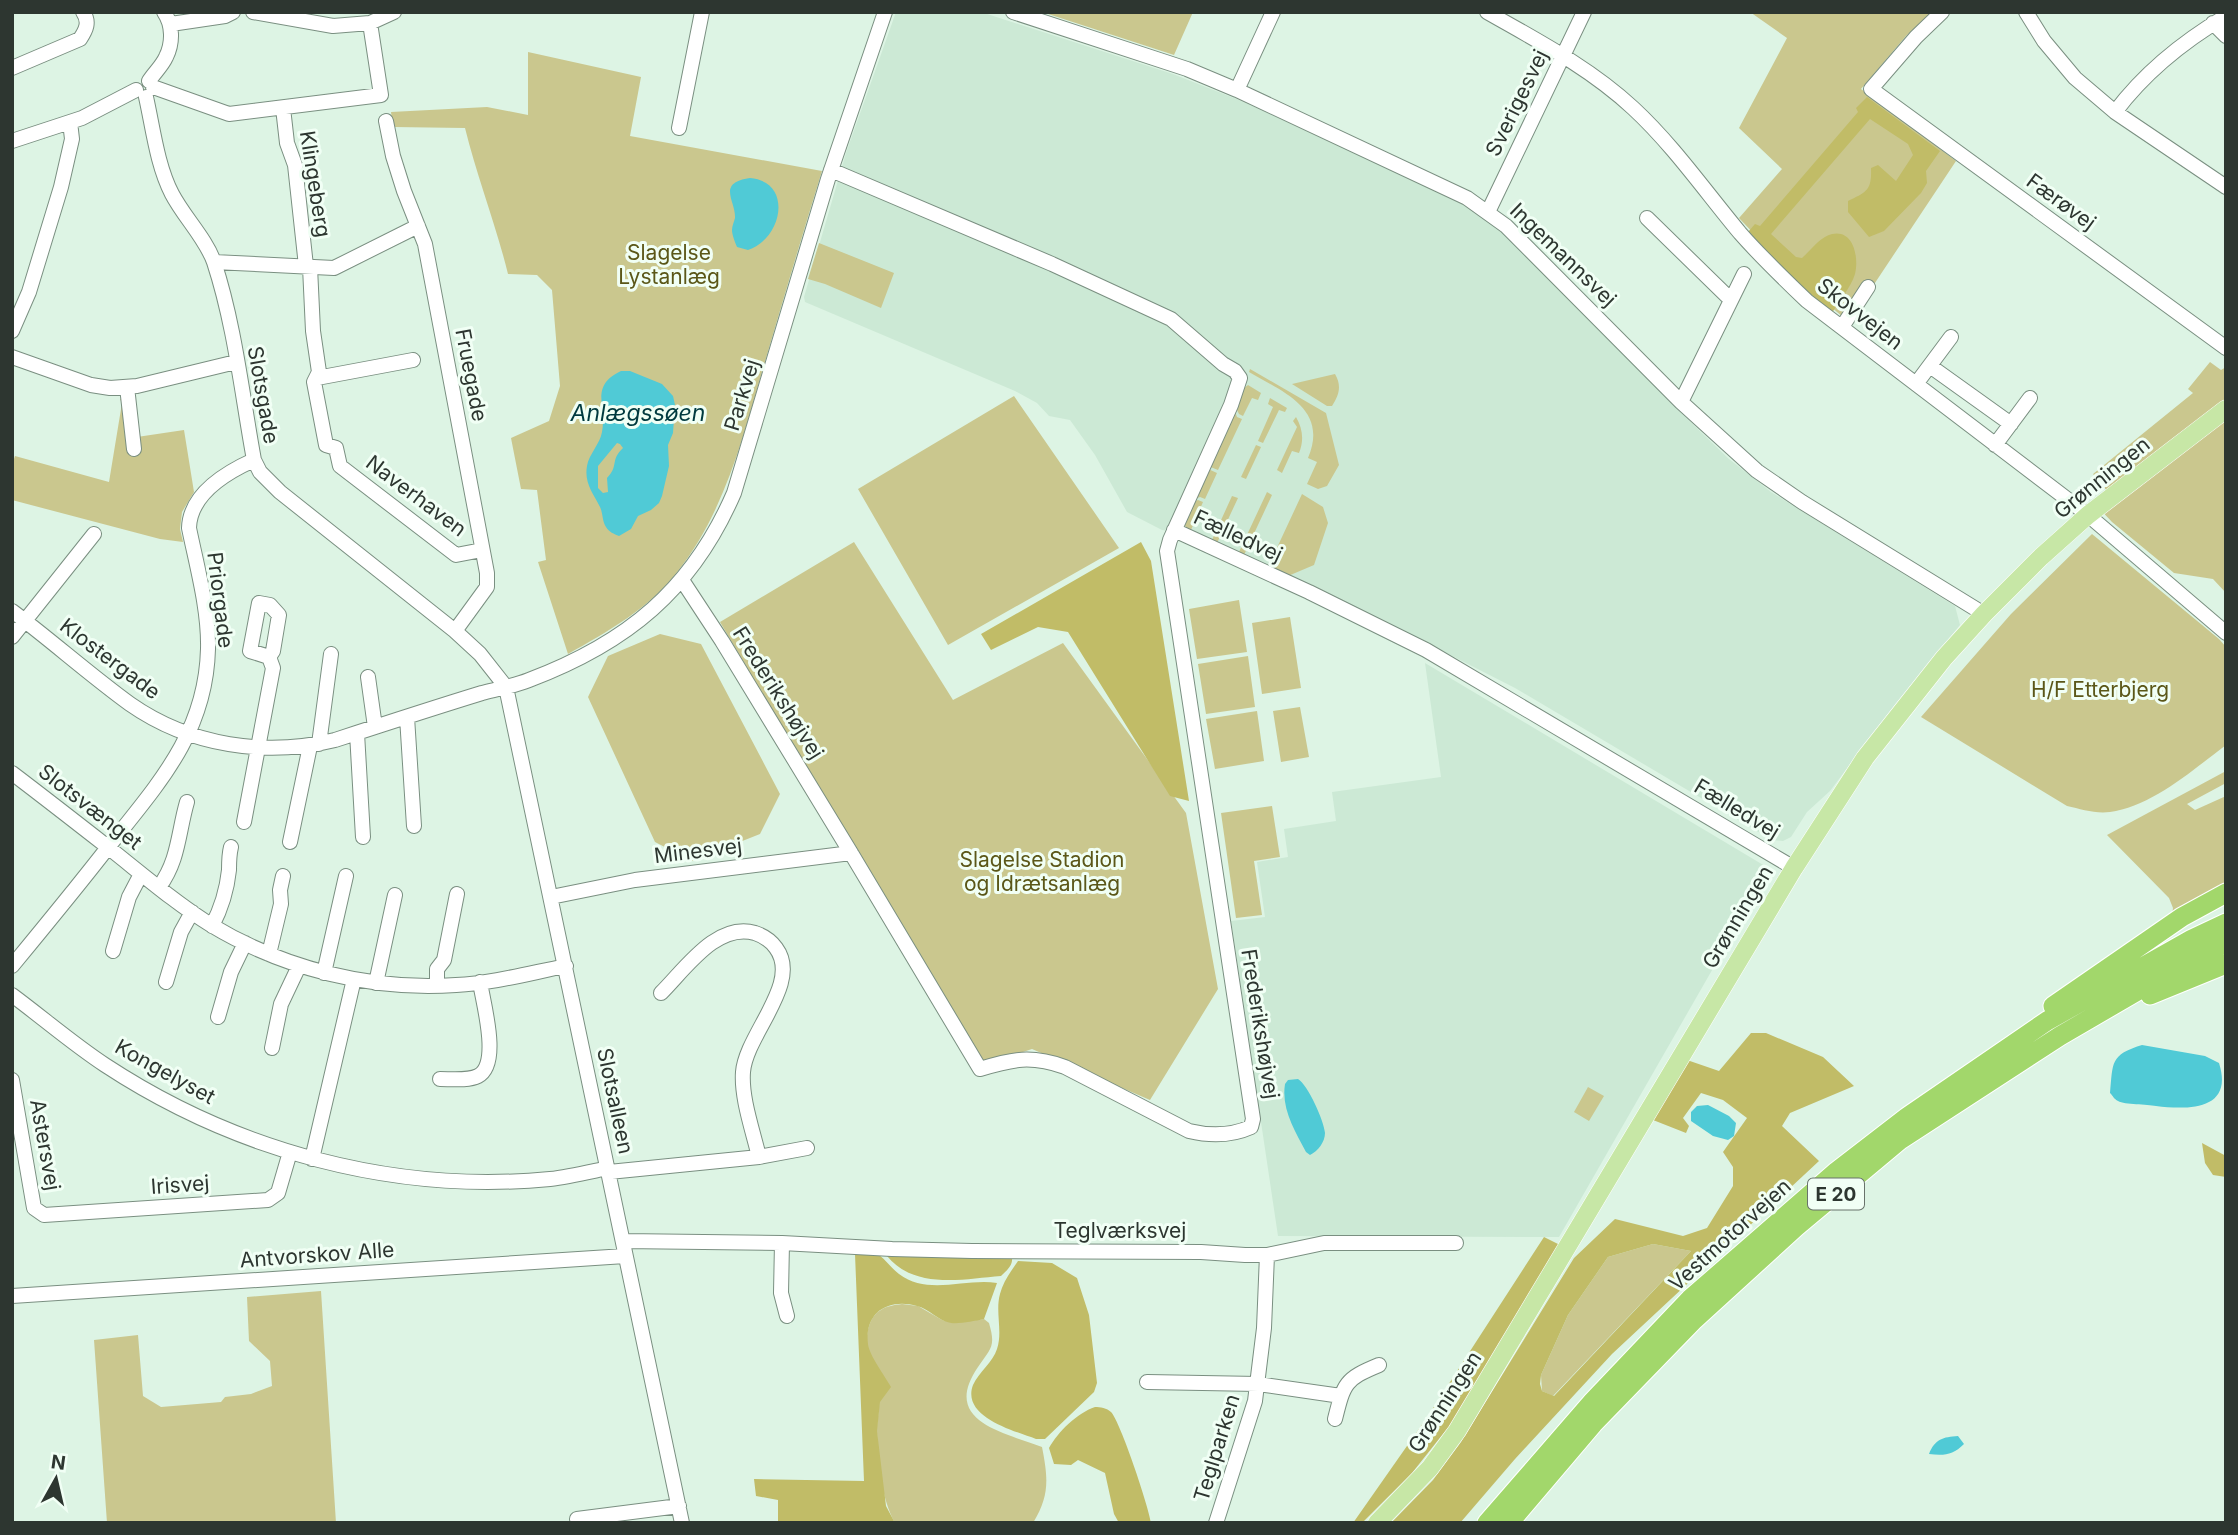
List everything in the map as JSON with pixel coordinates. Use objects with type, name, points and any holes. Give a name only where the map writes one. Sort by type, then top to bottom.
[{"type":"highway","points":[[1837,1171],[1842,1157],[1901,1111],[2182,917],[2226,893]]},
{"type":"highway","name":"Vestmotorvejen","points":[[1487,1523],[1593,1401],[1690,1299],[1837,1171],[1908,1117],[2047,1021],[2226,923]]},
{"type":"highway","name":"Vestmotorvejen","points":[[1510,1523],[1593,1424],[1694,1320],[1796,1227],[1900,1140],[2060,1036],[2182,965],[2226,943]]},
{"type":"highway","points":[[2060,1036],[2226,964]]},
{"type":"main road","name":"Grønningen","points":[[1377,1523],[1430,1468],[1457,1431],[1794,868],[1865,758],[1944,658],[2041,557],[2088,515],[2226,409]]},
{"type":"street","points":[[12,68],[80,39],[88,22],[83,12]]},
{"type":"street","points":[[12,141],[88,116],[146,89],[166,58],[171,42],[167,18],[225,16],[233,12]]},
{"type":"street","points":[[257,14],[333,26],[370,23],[394,12]]},
{"type":"street","points":[[679,128],[702,12]]},
{"type":"street","name":"Parkvej","points":[[506,687],[565,664],[609,642],[650,613],[682,580],[724,517],[734,493],[831,170],[885,12]]},
{"type":"street","name":"Ingemannsvej","points":[[1013,12],[1168,61],[1237,90],[1467,198],[1506,226],[1728,447],[1786,492],[1984,614]]},
{"type":"street","points":[[1237,90],[1273,12]]},
{"type":"street","name":"Skovvejen","points":[[1487,12],[1563,55],[1599,79],[1634,109],[1766,262],[1807,301],[2088,515],[2226,633]]},
{"type":"street","name":"Sverigesvej","points":[[1488,212],[1584,12]]},
{"type":"street","name":"Færøvej","points":[[1942,12],[1916,37],[1871,89],[2226,348]]},
{"type":"street","points":[[2026,12],[2044,41],[2075,78],[2115,112],[2226,187]]},
{"type":"street","points":[[2115,112],[2160,62],[2189,39],[2220,19],[2226,36]]},
{"type":"street","points":[[285,107],[381,95],[370,23]]},
{"type":"street","name":"Klingeberg","points":[[146,89],[229,114],[285,107],[287,143],[295,164],[308,267]]},
{"type":"street","name":"Slotsgade","points":[[146,89],[162,167],[171,191],[214,262],[229,319],[254,460],[260,472],[279,492],[455,631],[480,653],[506,687]]},
{"type":"street","name":"Fruegade","points":[[386,121],[393,156],[425,244],[482,550],[487,587],[455,631]]},
{"type":"street","points":[[12,331],[29,292],[61,187],[72,145],[70,122]]},
{"type":"street","name":"Fælledvej","points":[[831,170],[1052,264],[1171,319],[1223,364],[1235,371],[1240,378],[1231,405],[1174,530],[1309,592],[1430,652],[1794,868]]},
{"type":"street","points":[[1647,218],[1730,299]]},
{"type":"street","points":[[214,262],[334,268],[418,226]]},
{"type":"street","name":"Naverhaven","points":[[308,267],[319,372],[314,382],[326,445],[336,448],[340,466],[456,555],[482,550]]},
{"type":"street","points":[[1681,402],[1744,274]]},
{"type":"street","points":[[1842,327],[1868,287]]},
{"type":"street","points":[[1916,384],[1951,337]]},
{"type":"street","points":[[12,358],[110,388],[127,387],[236,362]]},
{"type":"street","points":[[317,378],[414,360]]},
{"type":"street","points":[[1930,366],[2011,424]]},
{"type":"street","points":[[127,387],[134,449]]},
{"type":"street","points":[[1995,445],[2030,398]]},
{"type":"street","name":"Priorgade","points":[[12,966],[167,773],[188,733],[202,694],[208,648],[189,528],[190,516],[194,505],[206,491],[254,460]]},
{"type":"street","name":"Frederikshøjvej","points":[[682,580],[722,641],[980,1069],[1013,1059],[1047,1061],[1065,1067],[1189,1131],[1205,1135],[1223,1135],[1251,1127],[1253,1119],[1168,565],[1167,551],[1174,530]]},
{"type":"street","points":[[12,637],[93,534]]},
{"type":"street","name":"Klostergade","points":[[12,611],[131,705],[160,722],[211,741],[259,749],[314,745],[506,687]]},
{"type":"street","points":[[290,842],[314,745],[331,654]]},
{"type":"street","points":[[244,822],[273,668],[270,657]]},
{"type":"street","points":[[368,677],[375,727]]},
{"type":"street","name":"Slotsalleen","points":[[506,687],[682,1523]]},
{"type":"street","points":[[407,717],[414,826]]},
{"type":"street","points":[[357,733],[363,837]]},
{"type":"street","name":"Slotsvænget","points":[[12,773],[212,926],[299,966],[376,983],[437,986],[480,982],[566,966]]},
{"type":"street","points":[[159,887],[170,872],[181,836],[180,826],[187,802]]},
{"type":"street","points":[[212,926],[221,908],[231,847]]},
{"type":"street","name":"Minesvej","points":[[551,897],[635,880],[851,853]]},
{"type":"street","name":"Slotsvænget","points":[[113,951],[129,897],[141,874]]},
{"type":"street","points":[[270,954],[281,904],[283,876]]},
{"type":"street","points":[[324,973],[346,876]]},
{"type":"street","points":[[437,986],[437,969],[444,960],[457,894]]},
{"type":"street","points":[[376,983],[395,895]]},
{"type":"street","points":[[166,982],[181,932],[192,912]]},
{"type":"street","points":[[661,993],[715,939],[731,931],[761,934],[779,951],[783,962],[780,988],[750,1044],[743,1074],[743,1086],[759,1157]]},
{"type":"street","points":[[218,1017],[231,972],[245,943]]},
{"type":"street","points":[[272,1048],[281,1004],[299,966]]},
{"type":"street","points":[[312,1159],[354,979]]},
{"type":"street","points":[[440,1079],[473,1078],[485,1068],[490,1046],[480,982]]},
{"type":"street","name":"Kongelyset","points":[[12,995],[104,1065],[161,1098],[229,1130],[312,1159],[406,1177],[458,1181],[552,1179],[608,1170],[759,1157],[807,1147]]},
{"type":"street","name":"Astersvej","points":[[12,1080],[34,1208],[40,1214]]},
{"type":"street","name":"Irisvej","points":[[40,1214],[47,1216],[268,1200],[278,1193],[289,1152]]},
{"type":"street","points":[[782,1243],[781,1293],[787,1317]]},
{"type":"street","name":"Teglværksvej","points":[[624,1249],[782,1243],[892,1249],[1267,1255],[1324,1243],[1456,1243]]},
{"type":"street","name":"Antvorskov Alle","points":[[12,1296],[624,1249]]},
{"type":"street","name":"Teglparken","points":[[1216,1523],[1248,1425],[1258,1384],[1267,1255]]},
{"type":"street","points":[[1335,1419],[1348,1382],[1356,1375],[1379,1365]]},
{"type":"street","name":"Teglparken","points":[[1147,1382],[1258,1384],[1341,1396]]},
{"type":"street","points":[[577,1518],[679,1506]]},
{"type":"shaded area","points":[[896,12],[981,12],[1173,74],[1239,100],[1461,201],[1518,245],[1729,459],[1771,492],[1955,606],[1960,625],[1897,702],[1830,791],[1807,812],[1791,837],[1783,841],[1772,840],[1515,688],[1409,634],[1191,534],[1162,530],[1127,512],[1095,455],[1070,420],[1049,416],[1037,403],[1015,391],[805,302],[804,297],[846,153]]},
{"type":"shaded area","points":[[1867,97],[1940,151],[1926,171],[1927,183],[1921,193],[1884,231],[1869,237],[1848,212],[1848,201],[1867,190],[1871,168],[1878,165],[1896,181],[1913,155],[1908,144],[1870,119],[1771,234],[1796,257],[1802,258],[1828,235],[1839,234],[1850,240],[1855,253],[1855,274],[1832,313],[1748,232],[1755,224],[1760,226],[1858,112],[1856,108]]},
{"type":"shaded area","points":[[1141,542],[1151,561],[1189,801],[1170,796],[1068,632],[1038,627],[991,650],[981,634]]},
{"type":"shaded area","points":[[1425,663],[1770,869],[1559,1237],[1278,1236],[1231,921],[1265,917],[1257,862],[1288,857],[1284,829],[1336,821],[1332,792],[1441,777]]},
{"type":"shaded area","points":[[1751,1033],[1766,1033],[1823,1057],[1854,1086],[1790,1113],[1782,1126],[1819,1161],[1612,1354],[1460,1523],[1391,1523],[1433,1480],[1461,1442],[1574,1258],[1615,1219],[1683,1236],[1707,1228],[1733,1186],[1733,1167],[1723,1152],[1747,1118],[1723,1100],[1701,1093],[1683,1118],[1689,1126],[1686,1133],[1653,1120],[1687,1060],[1719,1071]],"holes":[[[1653,1244],[1691,1251],[1554,1396],[1542,1391],[1541,1375],[1568,1315],[1608,1257]]]},
{"type":"shaded area","points":[[2202,1143],[2226,1156],[2226,1177],[2213,1175],[2205,1163]]},
{"type":"shaded area","points":[[1544,1237],[1560,1245],[1458,1415],[1412,1473],[1362,1523],[1353,1523],[1428,1416]]},
{"type":"shaded area","points":[[855,1254],[879,1255],[899,1274],[922,1284],[997,1283],[984,1319],[951,1323],[922,1308],[897,1304],[880,1310],[870,1323],[869,1349],[891,1387],[880,1402],[877,1431],[886,1506],[895,1523],[778,1523],[778,1500],[756,1496],[754,1479],[864,1481]]},
{"type":"shaded area","points":[[887,1256],[1012,1258],[1012,1261],[1001,1276],[940,1280],[911,1274],[898,1267]]},
{"type":"shaded area","points":[[1018,1261],[1052,1263],[1077,1278],[1089,1315],[1097,1383],[1094,1392],[1045,1439],[1036,1439],[992,1421],[975,1406],[971,1396],[973,1385],[997,1349],[1000,1294]]},
{"type":"shaded area","points":[[1095,1407],[1111,1412],[1121,1431],[1151,1523],[1119,1523],[1114,1514],[1105,1473],[1078,1460],[1071,1465],[1054,1464],[1049,1448],[1053,1442],[1075,1418]]},
{"type":"green space","points":[[1042,12],[1193,12],[1174,55]]},
{"type":"green space","points":[[1750,12],[1928,12],[1929,15],[1906,36],[1861,89],[1956,161],[1849,322],[1795,277],[1739,218],[1782,169],[1739,128],[1787,38]]},
{"type":"green space","name":"Slagelse Lystanlæg","points":[[528,52],[641,77],[630,136],[822,171],[740,446],[708,524],[667,584],[641,608],[613,628],[568,654],[538,562],[546,560],[537,490],[521,489],[511,438],[549,421],[560,386],[552,290],[537,275],[508,274],[465,128],[393,127],[391,112],[487,107],[528,115]]},
{"type":"green space","points":[[819,243],[894,273],[881,308],[808,279]]},
{"type":"green space","points":[[2210,362],[2221,370],[2226,367],[2226,593],[2213,579],[2174,573],[2112,522],[2095,504],[2107,491],[2093,474],[2193,393],[2188,389]]},
{"type":"green space","points":[[1250,369],[1326,413],[1339,465],[1327,486],[1318,489],[1307,484],[1317,462],[1308,458],[1313,441],[1308,415],[1288,395],[1249,372]]},
{"type":"green space","points":[[1335,374],[1339,390],[1332,406],[1327,406],[1292,384]]},
{"type":"green space","points":[[1248,385],[1261,393],[1258,400],[1252,398],[1243,416],[1235,406]]},
{"type":"green space","points":[[1014,396],[1119,548],[948,645],[858,489]]},
{"type":"green space","points":[[131,398],[137,437],[184,430],[194,492],[182,512],[180,529],[183,542],[160,539],[12,500],[12,465],[15,456],[109,482],[122,403],[120,399]]},
{"type":"green space","points":[[1270,398],[1287,408],[1285,412],[1279,410],[1263,443],[1258,441],[1273,407],[1268,404]]},
{"type":"green space","points":[[1234,409],[1237,417],[1242,419],[1218,470],[1208,466]]},
{"type":"green space","points":[[1296,417],[1302,435],[1301,448],[1299,453],[1292,451],[1282,473],[1277,470],[1297,427],[1293,421]]},
{"type":"green space","points":[[1256,445],[1261,447],[1246,479],[1241,477]]},
{"type":"green space","points":[[1206,468],[1217,473],[1205,499],[1200,497],[1192,500]]},
{"type":"green space","points":[[1267,492],[1272,495],[1244,555],[1239,552]]},
{"type":"green space","points":[[1302,494],[1323,507],[1328,523],[1314,565],[1288,576],[1268,567]]},
{"type":"green space","points":[[1232,496],[1238,498],[1217,543],[1212,540]]},
{"type":"green space","points":[[1198,500],[1203,502],[1191,530],[1188,531],[1184,524],[1190,503]]},
{"type":"green space","name":"H/F Etterbjerg","points":[[2092,534],[2226,647],[2226,745],[2156,795],[2125,809],[2110,812],[2067,806],[1921,717],[2011,614]]},
{"type":"green space","name":"Slagelse Stadion og Idrætsanlæg","points":[[854,542],[953,700],[1063,643],[1186,813],[1218,989],[1150,1100],[1032,1049],[981,1066],[720,622]]},
{"type":"green space","points":[[1239,600],[1247,652],[1197,659],[1189,609]]},
{"type":"green space","points":[[1290,617],[1301,688],[1262,694],[1252,623]]},
{"type":"green space","points":[[660,634],[701,644],[780,794],[760,834],[692,861],[655,842],[588,697],[608,656]]},
{"type":"green space","points":[[1248,656],[1255,707],[1206,714],[1198,664]]},
{"type":"green space","points":[[1300,707],[1309,757],[1281,762],[1273,711]]},
{"type":"green space","points":[[1257,711],[1264,761],[1215,769],[1206,719]]},
{"type":"green space","points":[[2226,771],[2226,783],[2187,804],[2195,810],[2226,796],[2226,883],[2172,915],[2173,908],[2169,898],[2107,835]]},
{"type":"green space","points":[[1272,806],[1280,857],[1254,861],[1262,915],[1236,918],[1221,813]]},
{"type":"green space","points":[[1588,1087],[1604,1096],[1589,1121],[1574,1112]]},
{"type":"green space","points":[[1653,1244],[1691,1251],[1553,1396],[1542,1391],[1541,1375],[1568,1315],[1608,1257]]},
{"type":"green space","points":[[321,1291],[336,1523],[107,1523],[94,1340],[138,1335],[143,1396],[161,1407],[221,1402],[225,1397],[251,1394],[272,1386],[270,1361],[249,1341],[247,1297]]},
{"type":"green space","points":[[902,1304],[918,1306],[942,1320],[954,1323],[984,1319],[989,1323],[991,1347],[968,1385],[967,1400],[971,1412],[981,1422],[1042,1447],[1046,1468],[1045,1495],[1033,1523],[895,1523],[886,1502],[881,1479],[877,1429],[879,1401],[868,1354],[867,1335],[871,1320],[878,1312],[886,1307]]},
{"type":"water","points":[[750,178],[764,182],[773,189],[778,200],[778,211],[769,235],[748,250],[737,247],[734,238],[732,230],[735,212],[730,194],[733,184]]},
{"type":"water","name":"Anlægssøen","points":[[621,371],[630,371],[662,384],[673,396],[675,405],[673,433],[668,445],[669,466],[662,496],[659,503],[638,516],[631,529],[619,536],[607,529],[586,472],[602,432],[602,390],[611,377]],"holes":[[[617,443],[623,448],[607,478],[608,492],[603,493],[598,488],[598,466]]]},
{"type":"water","points":[[2142,1045],[2205,1056],[2219,1063],[2222,1079],[2220,1090],[2206,1104],[2194,1107],[2118,1101],[2110,1093],[2115,1061],[2124,1052]]},
{"type":"water","points":[[1298,1079],[1315,1104],[1325,1133],[1320,1146],[1310,1155],[1293,1128],[1285,1102],[1285,1084],[1288,1080]]},
{"type":"water","points":[[1708,1105],[1729,1116],[1736,1123],[1734,1136],[1728,1140],[1713,1136],[1691,1121],[1691,1112],[1697,1106]]},
{"type":"water","points":[[1958,1436],[1964,1444],[1952,1453],[1929,1454],[1940,1440]]}]
